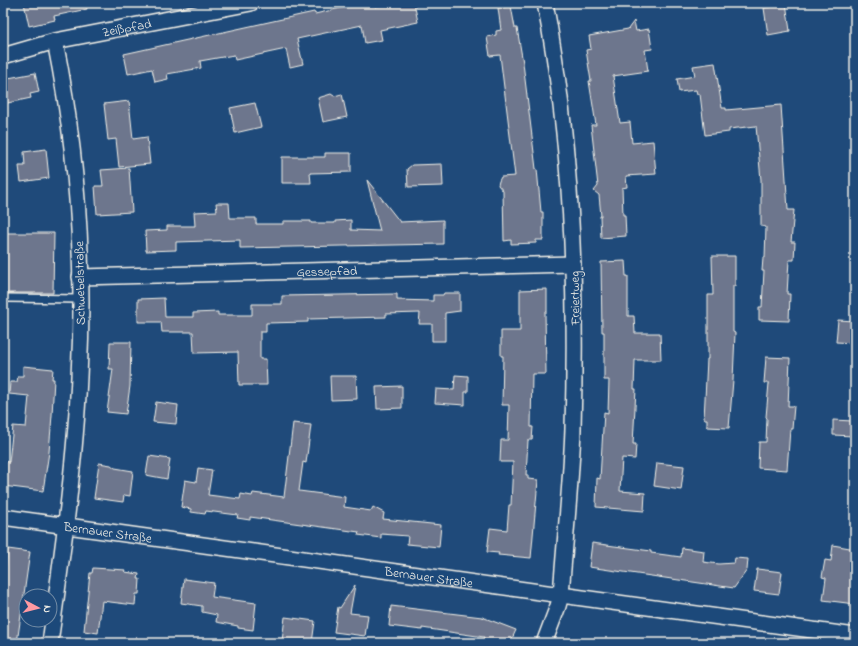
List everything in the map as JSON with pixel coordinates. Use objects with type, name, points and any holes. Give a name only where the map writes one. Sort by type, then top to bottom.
[{"type":"street","name":"Zeißpfad","points":[[3,55],[56,41],[251,3]]},
{"type":"street","name":"Freiertweg","points":[[544,643],[561,595],[568,519],[573,430],[574,340],[573,264],[566,150],[554,52],[545,3]]},
{"type":"street","name":"Schwebelstraße","points":[[50,643],[66,526],[79,376],[80,300],[76,192],[64,82],[56,41]]},
{"type":"street","name":"Gessepfad","points":[[80,277],[573,264]]},
{"type":"street","name":"Bernauer Straße","points":[[3,517],[855,636]]},
{"type":"lane","points":[[6,298],[80,300]]},
{"type":"building","points":[[24,3],[86,3],[87,9],[54,16],[55,20],[29,26]]},
{"type":"building","points":[[362,3],[374,3],[375,7],[393,3],[414,3],[418,22],[380,30],[382,40],[365,43],[362,25],[297,39],[303,64],[290,67],[286,49],[235,60],[234,55],[200,61],[201,68],[167,74],[168,79],[155,82],[152,69],[128,74],[124,54],[314,12],[315,14]]},
{"type":"building","points":[[769,3],[786,3],[790,31],[768,35],[764,8],[770,7]]},
{"type":"building","points":[[511,6],[515,28],[517,28],[523,63],[541,212],[543,212],[543,240],[536,240],[536,243],[511,244],[511,240],[504,241],[503,191],[498,185],[501,177],[515,176],[500,55],[490,56],[487,37],[496,35],[496,31],[501,30],[498,8]]},
{"type":"building","points":[[634,21],[636,31],[649,29],[652,49],[645,50],[648,71],[613,76],[620,123],[630,122],[632,143],[653,141],[656,174],[626,176],[627,187],[622,188],[623,215],[625,215],[626,236],[601,238],[599,195],[594,191],[598,186],[591,125],[596,125],[586,50],[591,49],[589,36],[628,29]]},
{"type":"building","points":[[715,63],[722,108],[726,108],[726,110],[781,105],[788,210],[794,210],[791,242],[795,242],[794,260],[789,260],[787,294],[790,294],[789,321],[759,320],[759,307],[762,307],[764,271],[762,271],[763,258],[765,258],[766,227],[761,226],[761,180],[756,126],[729,129],[729,132],[705,135],[700,94],[697,94],[696,90],[679,92],[677,79],[695,76],[693,66]]},
{"type":"building","points":[[35,73],[39,92],[30,94],[31,98],[3,104],[3,79]]},
{"type":"building","points":[[331,94],[334,96],[342,94],[347,117],[323,122],[318,98]]},
{"type":"building","points":[[129,101],[133,139],[147,137],[150,164],[119,167],[116,139],[108,140],[104,104]]},
{"type":"building","points":[[255,103],[261,127],[235,133],[230,108]]},
{"type":"building","points":[[46,149],[49,178],[21,182],[19,166],[25,166],[24,152]]},
{"type":"building","points":[[325,153],[351,153],[351,172],[310,173],[311,183],[282,183],[282,157],[325,157]]},
{"type":"building","points":[[442,164],[443,186],[408,187],[407,169],[412,165]]},
{"type":"building","points":[[129,168],[132,212],[97,214],[95,186],[103,186],[101,170]]},
{"type":"building","points":[[367,180],[400,222],[443,220],[443,244],[240,248],[240,240],[176,242],[176,250],[146,251],[145,231],[167,230],[167,226],[195,226],[194,212],[217,211],[216,203],[229,203],[230,218],[256,218],[256,224],[283,224],[283,221],[335,223],[335,221],[351,220],[351,230],[380,231]]},
{"type":"building","points":[[3,233],[54,233],[53,293],[3,293]]},
{"type":"building","points":[[712,256],[735,256],[735,286],[733,286],[733,332],[735,333],[729,428],[707,427],[707,419],[704,419],[708,359],[708,295],[713,295]]},
{"type":"building","points":[[625,261],[626,276],[628,276],[628,316],[634,316],[635,333],[660,333],[661,360],[635,360],[634,389],[636,389],[633,444],[636,444],[635,459],[622,458],[620,491],[645,493],[644,511],[596,507],[597,478],[600,479],[604,412],[608,413],[609,380],[604,380],[604,332],[602,332],[601,262]]},
{"type":"building","points":[[547,289],[547,312],[545,312],[546,374],[532,374],[531,427],[533,427],[532,440],[528,440],[526,475],[528,475],[528,479],[538,480],[531,558],[498,555],[499,553],[487,552],[490,528],[507,530],[509,505],[511,505],[513,462],[500,462],[501,440],[508,440],[509,405],[502,405],[503,356],[501,356],[501,331],[520,331],[520,290]]},
{"type":"building","points":[[444,293],[460,293],[460,311],[445,313],[445,341],[432,341],[432,324],[419,324],[420,313],[386,314],[386,317],[308,319],[308,322],[266,323],[266,332],[260,332],[260,359],[266,359],[267,385],[239,385],[238,352],[194,353],[193,332],[162,332],[161,322],[138,322],[138,299],[164,298],[165,317],[193,317],[193,313],[218,312],[218,315],[252,315],[252,304],[282,304],[282,296],[397,294],[397,300],[433,301],[433,295],[443,295]]},
{"type":"building","points":[[838,320],[855,321],[855,343],[836,342]]},
{"type":"building","points":[[110,342],[131,342],[130,386],[126,414],[107,412],[113,369],[109,369]]},
{"type":"building","points":[[766,357],[790,358],[788,406],[794,406],[792,429],[790,429],[787,470],[758,468],[759,442],[766,442],[766,417],[769,383],[764,383]]},
{"type":"building","points":[[23,366],[53,369],[52,379],[54,379],[49,452],[43,491],[3,486],[3,461],[9,462],[13,426],[26,427],[29,396],[9,394],[10,382],[17,382],[18,376],[23,376]]},
{"type":"building","points":[[455,375],[468,376],[468,392],[465,392],[465,405],[435,403],[436,389],[454,390]]},
{"type":"building","points":[[330,376],[356,376],[357,399],[331,400]]},
{"type":"building","points":[[402,386],[402,408],[377,409],[376,387]]},
{"type":"building","points":[[156,402],[178,405],[176,424],[153,422]]},
{"type":"building","points":[[833,420],[853,421],[853,436],[833,435]]},
{"type":"building","points":[[293,423],[311,425],[306,463],[303,462],[299,491],[345,497],[344,507],[371,511],[373,507],[384,513],[383,519],[441,525],[439,547],[407,544],[408,536],[381,534],[381,538],[358,535],[359,532],[250,517],[250,520],[237,518],[238,515],[206,511],[205,514],[191,512],[191,509],[181,507],[185,480],[196,482],[198,468],[212,470],[208,495],[240,499],[241,494],[252,496],[253,493],[284,497]]},
{"type":"building","points":[[149,456],[170,459],[167,479],[146,475]]},
{"type":"building","points":[[99,463],[111,465],[115,468],[133,471],[130,496],[124,495],[123,502],[94,498]]},
{"type":"building","points":[[657,463],[684,466],[681,490],[654,486]]},
{"type":"building","points":[[592,543],[651,551],[651,553],[681,557],[682,548],[704,551],[703,562],[719,564],[734,563],[735,558],[748,559],[747,570],[734,588],[589,567]]},
{"type":"building","points":[[833,545],[855,549],[855,604],[823,600],[826,578],[822,577],[825,560],[831,561]]},
{"type":"building","points":[[8,549],[30,552],[25,588],[18,588],[19,628],[17,643],[3,643],[3,585]]},
{"type":"building","points":[[93,568],[126,570],[125,572],[139,574],[138,579],[140,579],[139,594],[136,594],[135,605],[102,601],[98,633],[84,631],[90,573],[92,573]]},
{"type":"building","points":[[757,569],[782,572],[779,594],[754,591]]},
{"type":"building","points":[[184,579],[214,583],[212,597],[256,603],[253,630],[238,628],[238,626],[216,622],[217,615],[202,612],[202,606],[181,603]]},
{"type":"building","points":[[355,585],[350,613],[368,615],[365,636],[334,632],[338,607],[340,608]]},
{"type":"building","points":[[391,606],[482,617],[516,630],[510,643],[482,643],[484,637],[422,628],[422,630],[389,626]]},
{"type":"building","points":[[285,617],[315,621],[312,643],[282,641]]}]
